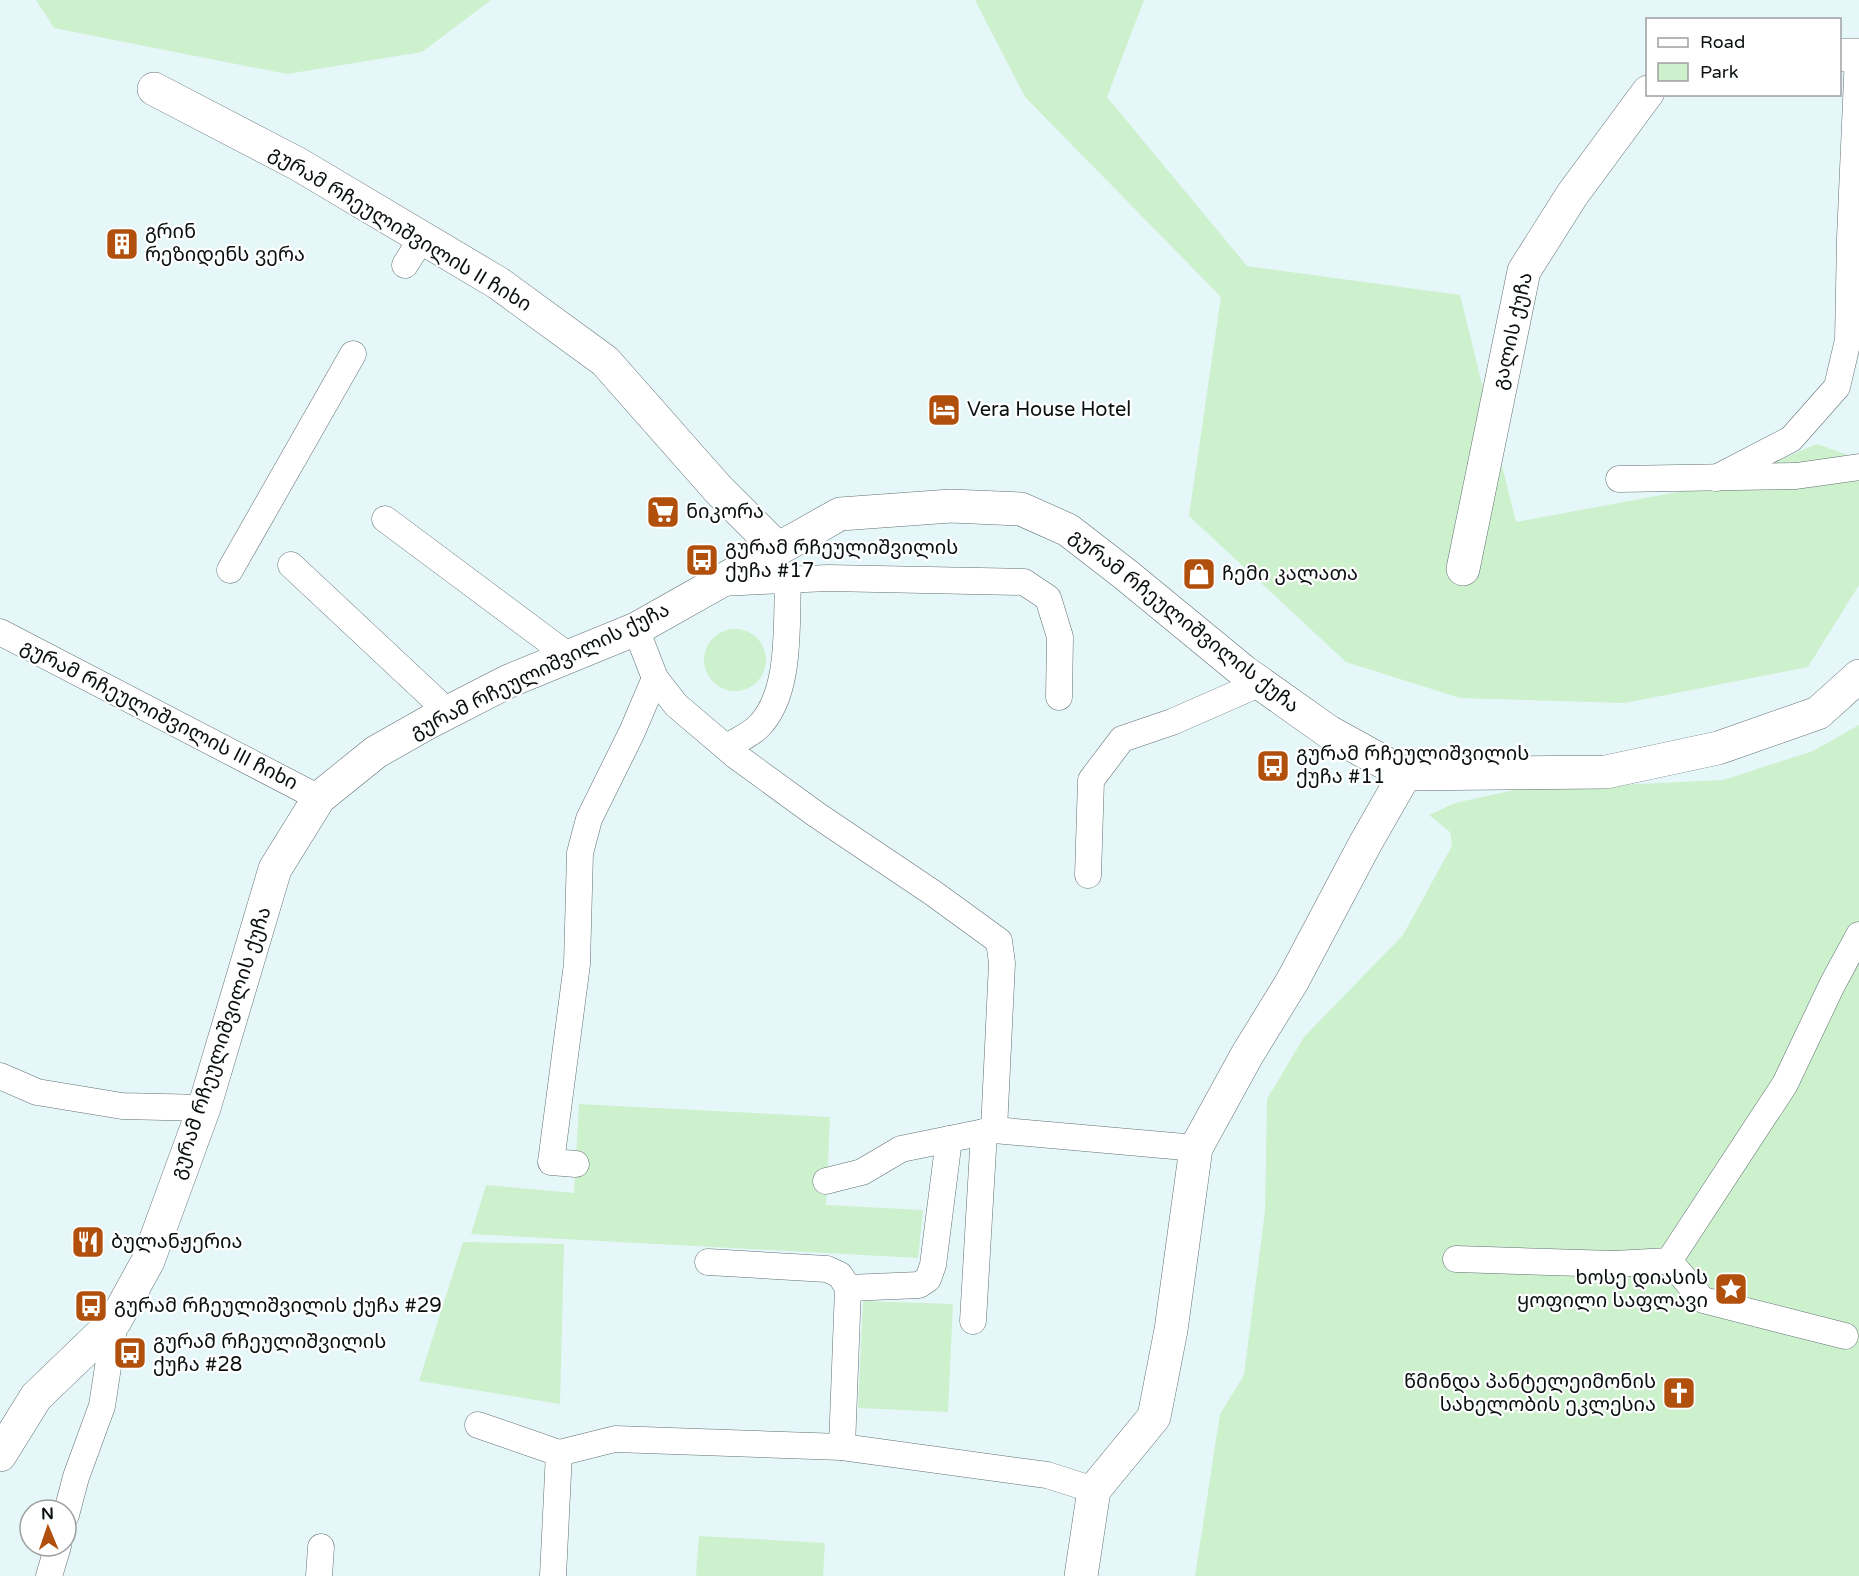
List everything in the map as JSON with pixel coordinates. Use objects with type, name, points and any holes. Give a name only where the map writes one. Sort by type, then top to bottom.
[{"type":"street","name":"გურამ რჩეულიშვილის II ჩიხი","points":[[154,89],[298,164],[413,251],[498,283],[605,362],[718,489],[777,548]]},
{"type":"street","name":"გალის ქუჩა","points":[[1463,569],[1524,271],[1572,195],[1646,93]]},
{"type":"street","name":"გურამ რჩეულიშვილის ქუჩა","points":[[0,1455],[36,1397],[115,1321],[148,1261],[204,1108],[275,869],[319,798],[376,752],[448,712],[509,681],[636,629],[840,514],[951,506],[1021,509],[1068,530],[1261,683],[1329,732],[1405,774],[1606,772],[1719,748],[1818,713],[1859,676]]},
{"type":"street","points":[[1081,1576],[1094,1490],[1154,1417],[1171,1329],[1196,1148],[1247,1055],[1293,980],[1405,774]]},
{"type":"lane","points":[[1716,478],[1791,439],[1838,387],[1848,340],[1852,55]]},
{"type":"lane","points":[[230,570],[353,354]]},
{"type":"lane","points":[[1619,479],[1796,476],[1859,467]]},
{"type":"lane","points":[[385,519],[570,657]]},
{"type":"lane","points":[[291,565],[448,712]]},
{"type":"lane","points":[[715,584],[828,578],[1024,582],[1048,598],[1060,637],[1059,697]]},
{"type":"lane","points":[[727,747],[758,727],[775,703],[785,668],[788,580]]},
{"type":"lane","points":[[636,629],[655,678],[676,705],[736,756],[817,815],[933,892],[999,941],[1002,963],[973,1321]]},
{"type":"lane","name":"გურამ რჩეულიშვილის III ჩიხი","points":[[0,632],[319,798]]},
{"type":"lane","points":[[576,1164],[551,1162],[577,964],[580,853],[589,819],[632,732],[655,678]]},
{"type":"lane","points":[[1088,875],[1091,780],[1122,739],[1172,722],[1261,683]]},
{"type":"lane","points":[[1669,1261],[1785,1084],[1859,934]]},
{"type":"lane","points":[[0,1076],[37,1092],[123,1106],[204,1108]]},
{"type":"lane","points":[[826,1181],[862,1172],[901,1149],[989,1131],[1196,1148]]},
{"type":"lane","points":[[848,1288],[919,1285],[928,1279],[933,1265],[949,1139]]},
{"type":"lane","points":[[1456,1259],[1614,1264],[1669,1261]]},
{"type":"lane","points":[[1669,1261],[1703,1300],[1845,1336]]},
{"type":"lane","points":[[708,1262],[827,1269],[840,1275],[848,1288],[842,1447]]},
{"type":"lane","points":[[70,1498],[102,1406],[115,1321]]},
{"type":"lane","points":[[478,1425],[559,1453],[615,1439],[842,1447],[1047,1475],[1094,1490]]},
{"type":"lane","points":[[553,1576],[559,1453]]},
{"type":"lane","points":[[319,1576],[321,1547]]},
{"type":"lane","points":[[50,1576],[55,1558]]},
{"type":"green space","points":[[36,0],[491,0],[422,52],[287,74],[54,28]]},
{"type":"green space","points":[[975,0],[1144,0],[1107,97],[1247,266],[1460,295],[1516,522],[1721,484],[1817,444],[1859,459],[1859,585],[1808,667],[1625,703],[1460,698],[1346,662],[1189,516],[1221,297],[1025,97]]},
{"type":"green space","points":[[729,629],[741,629],[757,638],[764,648],[766,660],[764,672],[757,682],[741,691],[729,691],[718,686],[709,677],[704,666],[704,654],[709,643],[718,634]]},
{"type":"green space","points":[[1859,725],[1859,1576],[1195,1576],[1220,1414],[1244,1375],[1265,1211],[1267,1099],[1304,1037],[1403,935],[1452,846],[1450,832],[1429,815],[1455,803],[1514,790],[1723,780],[1813,751]]},
{"type":"green space","points":[[579,1104],[830,1117],[826,1205],[923,1210],[918,1258],[471,1234],[486,1185],[574,1193]]},
{"type":"green space","points":[[463,1242],[564,1244],[560,1404],[419,1381]]},
{"type":"green space","points":[[863,1301],[953,1304],[948,1412],[858,1408]]},
{"type":"green space","points":[[699,1536],[825,1543],[823,1576],[696,1576]]},
{"type":"place","name":"გრინ რეზიდენს ვერა","points":[[122,244]]},
{"type":"place","name":"Vera House Hotel","points":[[944,410]]},
{"type":"place","name":"ნიკორა","points":[[663,512]]},
{"type":"place","name":"გურამ რჩეულიშვილის ქუჩა #17","points":[[702,560]]},
{"type":"place","name":"ჩემი კალათა","points":[[1199,574]]},
{"type":"place","name":"გურამ რჩეულიშვილის ქუჩა #11","points":[[1273,766]]},
{"type":"place","name":"ბულანჟერია","points":[[88,1242]]},
{"type":"place","name":"ხოსე დიასის ყოფილი საფლავი","points":[[1731,1289]]},
{"type":"place","name":"გურამ რჩეულიშვილის ქუჩა #29","points":[[91,1306]]},
{"type":"place","name":"გურამ რჩეულიშვილის ქუჩა #28","points":[[130,1353]]},
{"type":"place","name":"წმინდა პანტელეიმონის სახელობის ეკლესია","points":[[1679,1393]]}]
